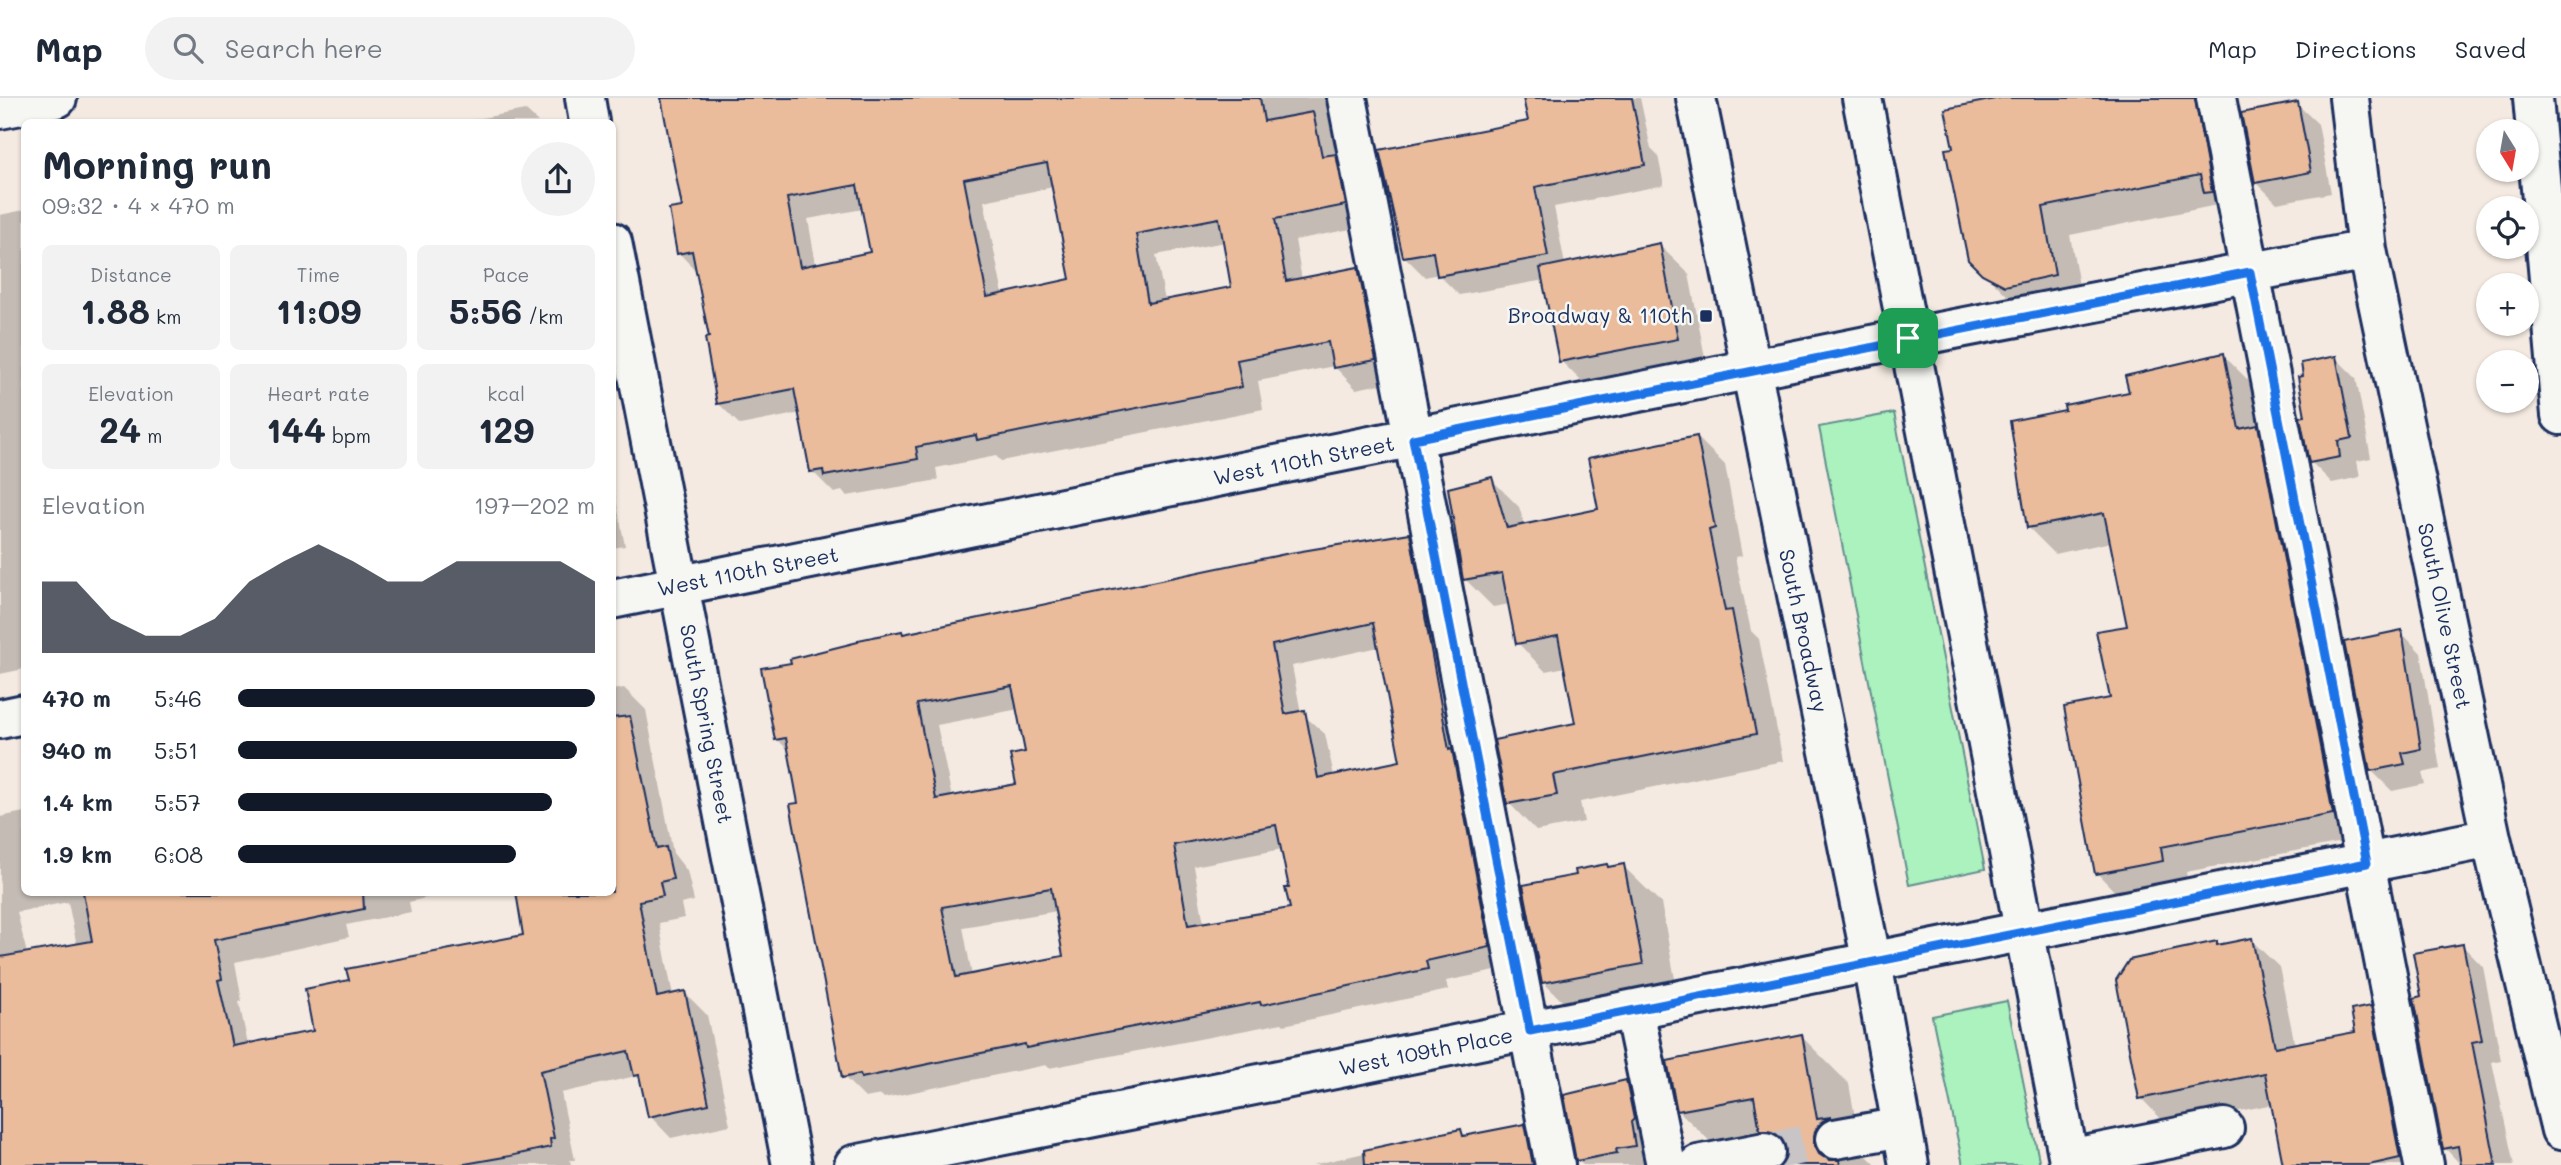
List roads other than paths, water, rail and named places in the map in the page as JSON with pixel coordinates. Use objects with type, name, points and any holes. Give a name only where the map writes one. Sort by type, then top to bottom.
[{"type":"main road","points":[[0,109],[57,98]]},
{"type":"main road","points":[[584,98],[588,119]]},
{"type":"main road","points":[[1347,98],[1555,1165]]},
{"type":"main road","name":"South Broadway","points":[[1696,98],[1872,963],[1909,1165]]},
{"type":"main road","points":[[1862,98],[2069,1162],[2224,1128]]},
{"type":"main road","points":[[2216,98],[2424,1165]]},
{"type":"main road","name":"South Olive Street","points":[[2349,98],[2367,250],[2491,838],[2561,1130]]},
{"type":"main road","points":[[2533,98],[2561,415]]},
{"type":"main road","points":[[2552,98],[2561,137]]},
{"type":"main road","name":"West 110th Street","points":[[616,597],[1908,338],[2367,250]]},
{"type":"main road","name":"South Spring Street","points":[[616,263],[792,1165]]},
{"type":"main road","points":[[0,719],[21,715]]},
{"type":"main road","name":"West 109th Place","points":[[854,1165],[2491,838]]},
{"type":"main road","points":[[1634,1010],[1666,1165]]},
{"type":"main road","points":[[1835,1139],[1902,1127]]},
{"type":"main road","points":[[1698,1165],[1765,1152]]},
{"type":"tunnel","points":[[1765,1152],[1835,1139]]},
{"type":"place","name":"Broadway & 110th","points":[[1706,316]]}]
